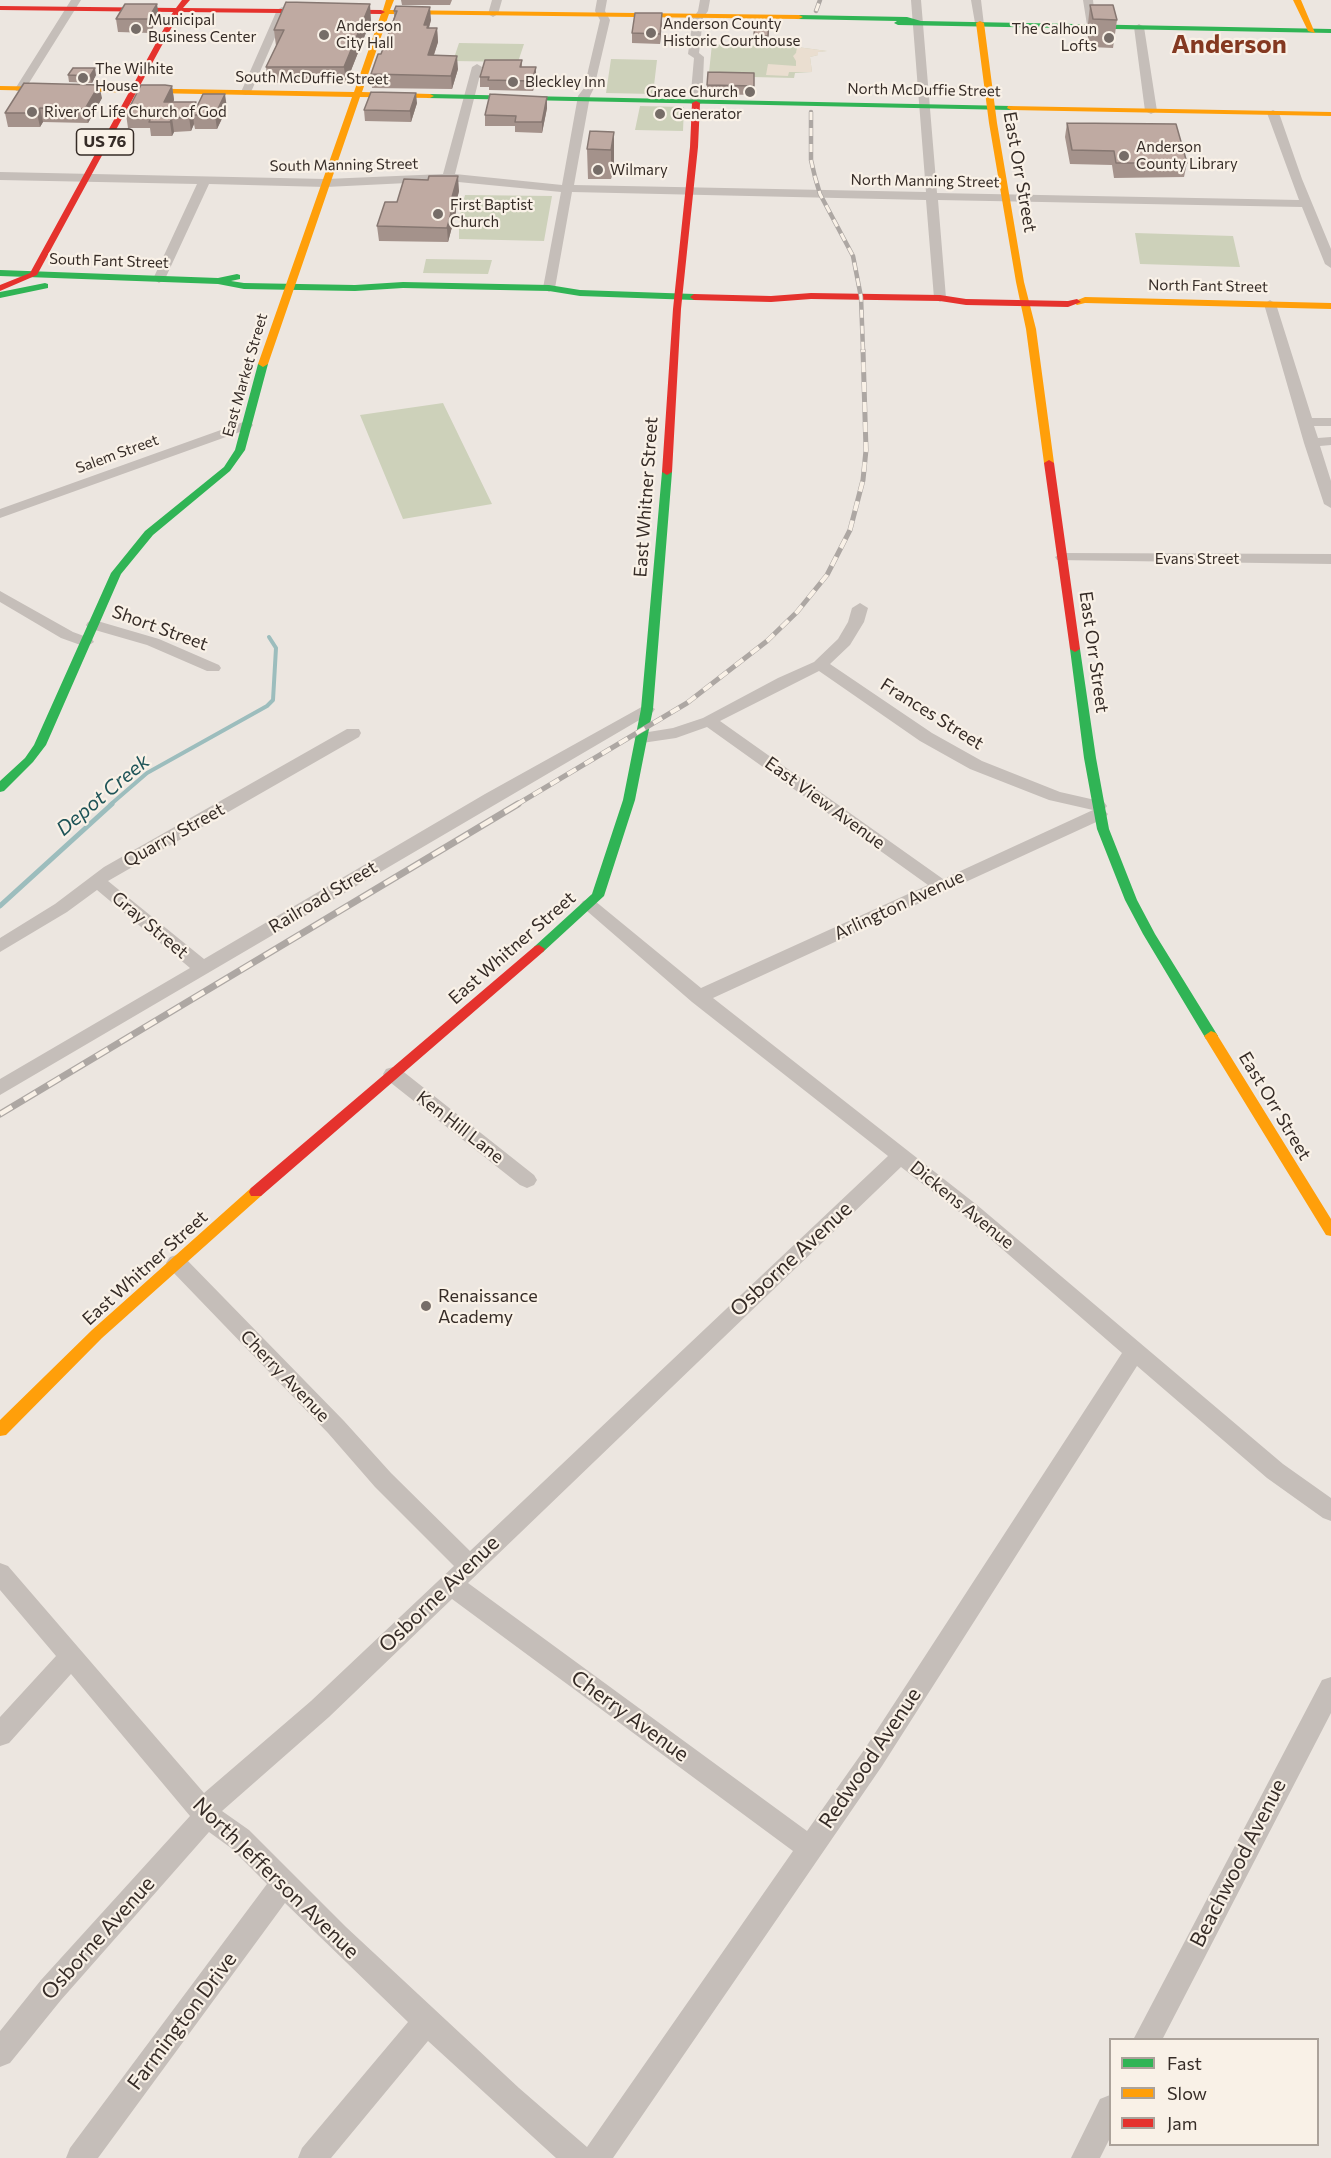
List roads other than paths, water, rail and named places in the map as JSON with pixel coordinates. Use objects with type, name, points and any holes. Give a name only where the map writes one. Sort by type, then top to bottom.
[{"type":"street","points":[[493,14],[497,0]]},
{"type":"street","points":[[549,288],[583,101],[605,20],[600,11],[602,0]]},
{"type":"street","name":"East Whitner Street","points":[[0,1430],[97,1334],[312,1142],[508,977],[598,896],[629,800],[647,709],[666,486],[679,292],[694,147],[699,57],[693,54],[698,18],[703,11],[705,0]]},
{"type":"street","points":[[916,0],[940,298]]},
{"type":"street","points":[[976,0],[980,23]]},
{"type":"street","points":[[1088,0],[1092,26]]},
{"type":"street","points":[[1297,0],[1312,31]]},
{"type":"street","points":[[0,8],[74,4],[182,4],[282,10],[388,6],[493,14],[603,17],[886,19],[918,22],[1245,31],[1331,31]]},
{"type":"street","points":[[20,89],[74,4]]},
{"type":"street","name":"US 76","points":[[33,275],[132,91],[182,4]]},
{"type":"street","name":"East Market Street","points":[[0,788],[40,745],[116,573],[148,533],[227,469],[240,450],[260,376],[290,283],[388,6]]},
{"type":"street","points":[[246,92],[282,10]]},
{"type":"street","name":"East Orr Street","points":[[980,23],[991,108],[1025,299],[1098,810],[1103,829],[1131,900],[1149,934],[1331,1231]]},
{"type":"street","points":[[1139,27],[1152,111]]},
{"type":"street","points":[[448,177],[477,67]]},
{"type":"street","name":"South McDuffie Street","points":[[0,88],[696,103]]},
{"type":"street","name":"North McDuffie Street","points":[[696,103],[1331,114]]},
{"type":"street","points":[[1273,113],[1306,204],[1331,264]]},
{"type":"street","name":"South Manning Street","points":[[0,176],[326,183],[448,177],[525,187],[688,192]]},
{"type":"street","points":[[159,279],[204,181]]},
{"type":"street","name":"North Manning Street","points":[[688,192],[1306,204]]},
{"type":"street","name":"South Fant Street","points":[[0,273],[218,281],[246,277],[290,283],[367,280],[403,285],[549,288],[580,293],[679,292]]},
{"type":"street","points":[[0,288],[33,275]]},
{"type":"street","points":[[0,295],[46,285],[117,279]]},
{"type":"street","name":"North Fant Street","points":[[679,292],[771,299],[811,296],[940,298],[966,302],[1025,299],[1068,304],[1085,300],[1331,306]]},
{"type":"street","points":[[1270,304],[1331,504]]},
{"type":"street","points":[[1305,422],[1331,422]]},
{"type":"street","name":"Salem Street","points":[[0,514],[246,425]]},
{"type":"street","points":[[1311,443],[1331,441]]},
{"type":"street","name":"Evans Street","points":[[1062,557],[1331,560]]},
{"type":"street","points":[[0,596],[67,635],[86,642]]},
{"type":"street","points":[[642,738],[676,733],[709,721],[784,681],[820,665],[844,642],[856,622],[860,608]]},
{"type":"street","name":"Short Street","points":[[94,625],[153,642],[213,668]]},
{"type":"street","name":"Frances Street","points":[[820,665],[926,737],[976,765],[1098,810]]},
{"type":"street","name":"Railroad Street","points":[[0,1088],[594,737],[647,709]]},
{"type":"street","name":"East View Avenue","points":[[709,721],[941,886]]},
{"type":"street","name":"Quarry Street","points":[[0,946],[61,908],[110,871],[353,732]]},
{"type":"street","name":"Arlington Avenue","points":[[699,997],[941,886],[1098,810]]},
{"type":"street","name":"Gray Street","points":[[97,881],[202,968]]},
{"type":"street","name":"Dickens Avenue","points":[[589,905],[699,997],[970,1210],[1275,1471],[1331,1511]]},
{"type":"street","name":"Ken Hill Lane","points":[[393,1074],[527,1180]]},
{"type":"street","name":"Osborne Avenue","points":[[0,2053],[51,1990],[207,1815],[212,1803],[320,1708],[901,1155]]},
{"type":"street","name":"Cherry Avenue","points":[[177,1263],[468,1566]]},
{"type":"street","name":"Redwood Avenue","points":[[596,2158],[873,1758],[1134,1352]]},
{"type":"street","name":"North Jefferson Avenue","points":[[0,1573],[207,1815],[240,1839],[336,1936],[508,2098],[578,2158]]},
{"type":"street","name":"Cherry Avenue","points":[[450,1584],[810,1848]]},
{"type":"street","points":[[0,1735],[72,1656]]},
{"type":"street","name":"Beachwood Avenue","points":[[1148,2038],[1331,1688]]},
{"type":"street","name":"Farmington Drive","points":[[80,2158],[284,1883]]},
{"type":"street","points":[[312,2158],[427,2021]]},
{"type":"street","points":[[1085,2158],[1109,2111]]},
{"type":"waterway","name":"Depot Creek","points":[[110,805],[147,773],[267,706],[273,700],[276,648],[269,637]]},
{"type":"waterway","name":"Depot Creek","points":[[0,906],[112,804]]},
{"type":"railway","points":[[816,11],[820,0]]},
{"type":"railway","points":[[811,112],[811,160],[815,177],[820,194],[853,256],[861,297],[863,351]]},
{"type":"railway","points":[[516,805],[687,703],[767,641],[797,612],[827,575],[850,530],[863,480],[866,450],[863,350]]},
{"type":"railway","points":[[0,1114],[518,804]]},
{"type":"place","name":"Municipal Business Center","points":[[136,29]]},
{"type":"place","name":"Anderson County Historic Courthouse","points":[[651,33]]},
{"type":"place","name":"Anderson City Hall","points":[[324,35]]},
{"type":"place","name":"The Calhoun Lofts","points":[[1109,38]]},
{"type":"place","name":"The Wilhite House","points":[[83,78]]},
{"type":"place","name":"Bleckley Inn","points":[[513,82]]},
{"type":"place","name":"Grace Church","points":[[750,92]]},
{"type":"place","name":"River of Life Church of God","points":[[32,112]]},
{"type":"place","name":"Generator","points":[[660,114]]},
{"type":"place","name":"Anderson County Library","points":[[1124,156]]},
{"type":"place","name":"Wilmary","points":[[598,170]]},
{"type":"place","name":"First Baptist Church","points":[[438,214]]},
{"type":"place","name":"Renaissance Academy","points":[[426,1306]]},
{"type":"district","name":"Anderson","points":[[1229,44]]}]
